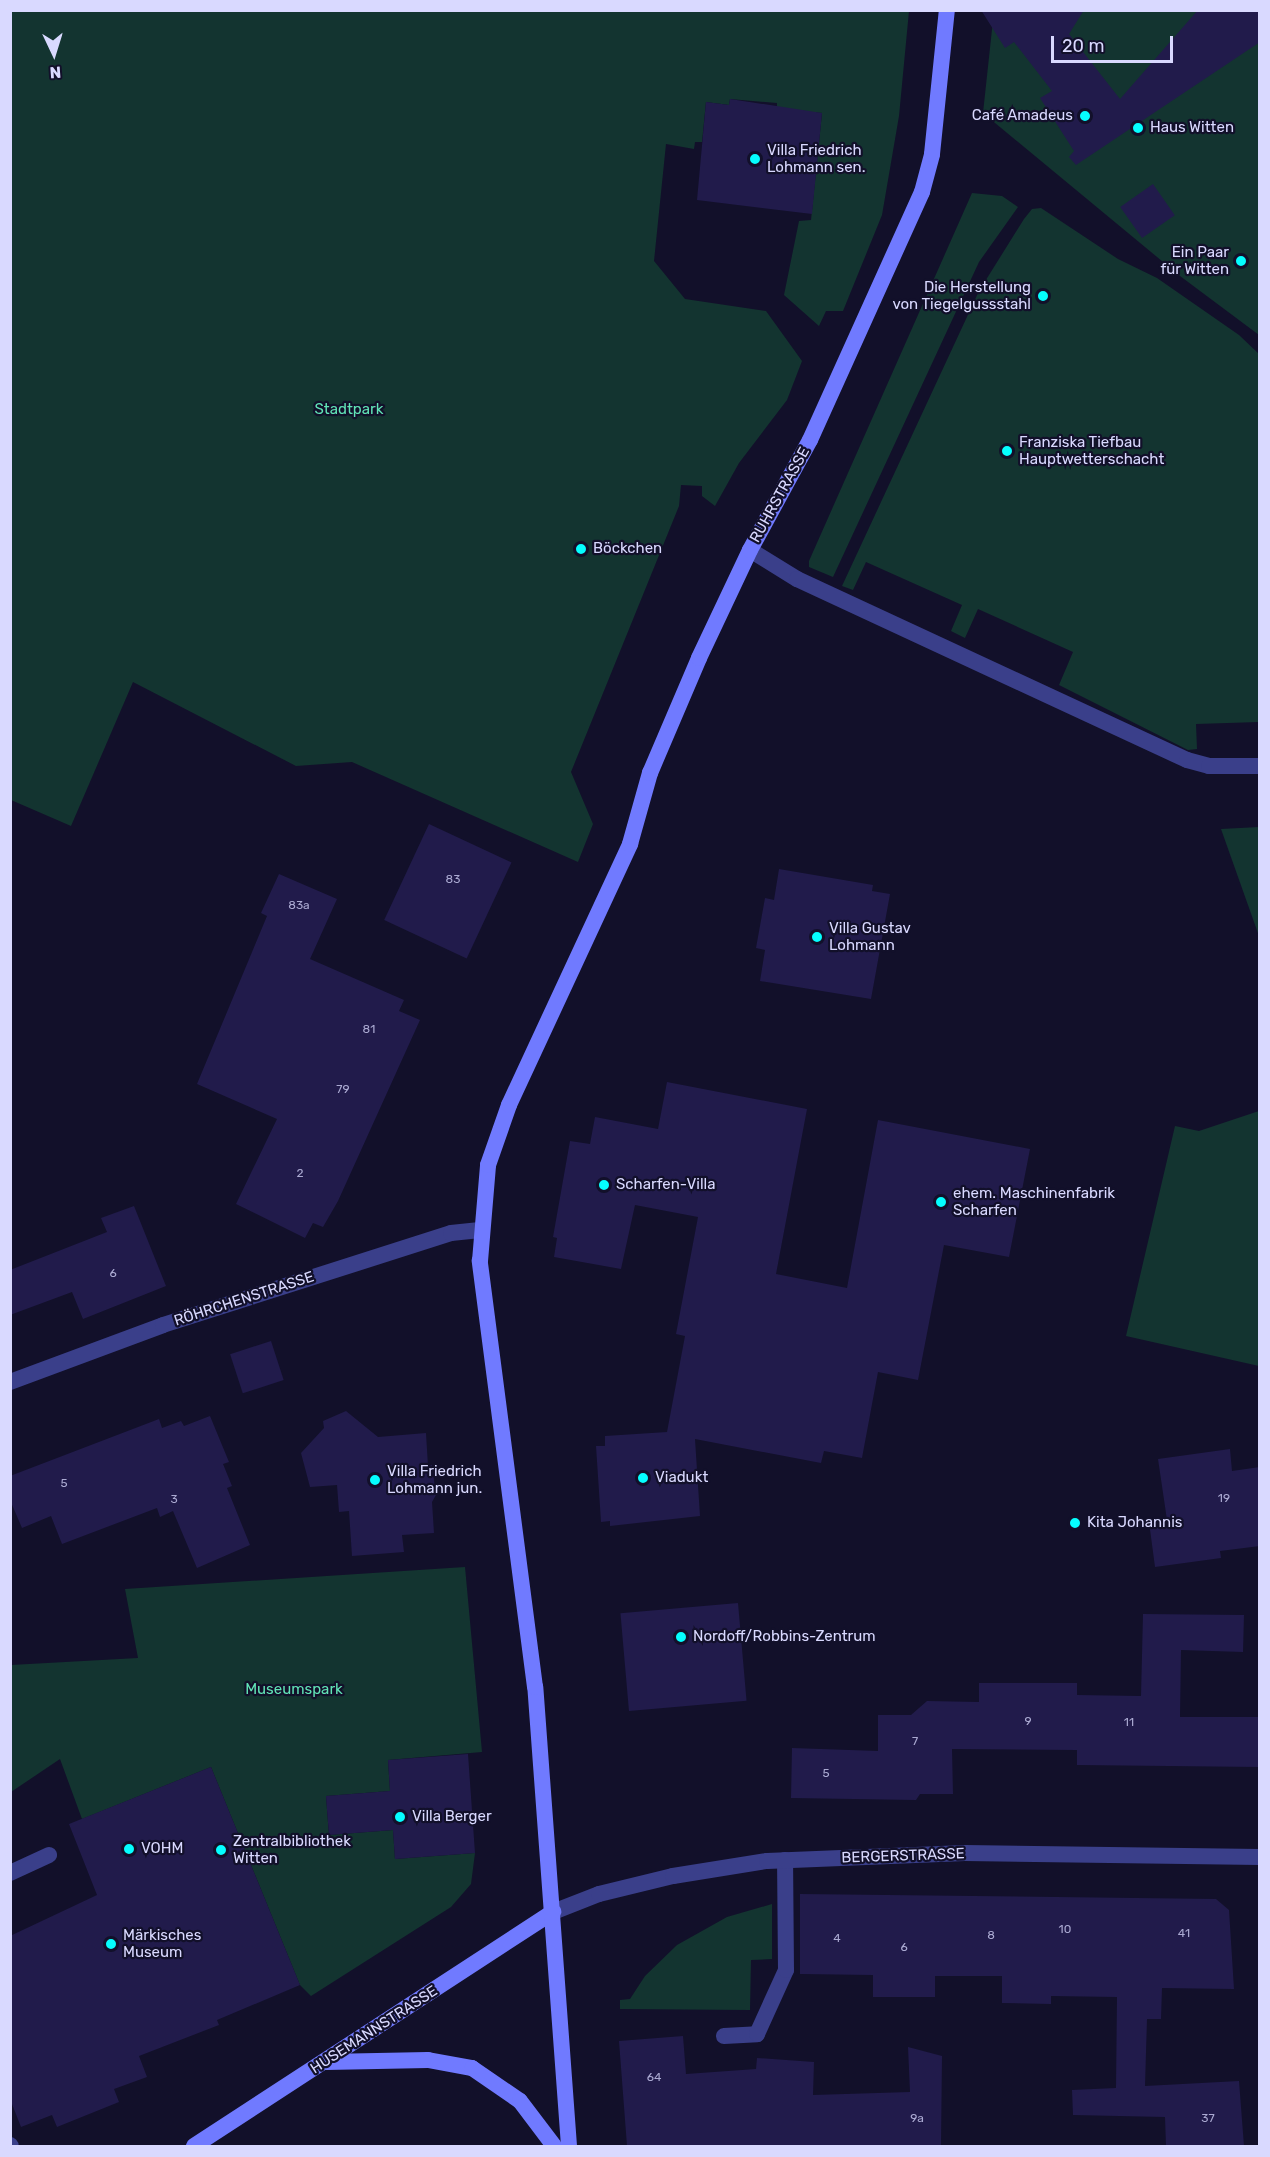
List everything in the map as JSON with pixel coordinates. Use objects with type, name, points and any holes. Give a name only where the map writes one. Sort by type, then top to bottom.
[{"type":"main road","name":"RUHRSTRASSE","points":[[569,2146],[534,1675],[513,1494],[486,1322],[480,1230],[488,1165],[509,1105],[630,844],[650,773],[750,550],[810,440],[922,192],[932,154],[947,10]]},
{"type":"main road","name":"HUSEMANNSTRASSE","points":[[194,2146],[553,1912]]},
{"type":"main road","points":[[325,2062],[428,2060],[472,2068],[520,2101],[554,2146]]},
{"type":"street","points":[[750,550],[797,579],[1187,760],[1209,766],[1260,766]]},
{"type":"street","name":"RÖHRCHENSTRASSE","points":[[10,1382],[185,1318],[451,1233],[480,1230]]},
{"type":"street","name":"BERGERSTRASSE","points":[[553,1912],[599,1894],[673,1876],[785,1860],[965,1853],[1260,1857]]},
{"type":"street","points":[[10,1873],[49,1855]]},
{"type":"street","points":[[724,2036],[757,2034],[786,1970],[785,1860]]},
{"type":"green space","name":"Stadtpark","points":[[10,11],[909,11],[899,116],[882,215],[843,311],[826,311],[819,326],[784,295],[799,221],[811,220],[822,113],[777,109],[777,103],[730,99],[729,105],[706,102],[702,142],[695,142],[694,149],[666,144],[654,261],[685,299],[766,311],[802,361],[787,400],[739,463],[715,506],[702,496],[702,486],[681,485],[679,506],[571,772],[593,824],[578,862],[352,762],[296,766],[133,682],[71,826],[11,800]]},
{"type":"green space","points":[[994,11],[1259,11],[1259,335],[1180,276],[983,113]]},
{"type":"green space","points":[[972,193],[1002,196],[1018,207],[979,262],[833,577],[809,567],[809,561]]},
{"type":"green space","points":[[1041,208],[1118,259],[1157,278],[1239,335],[1259,354],[1259,722],[1196,724],[1197,749],[1188,750],[1059,685],[1073,652],[978,609],[965,638],[951,631],[962,605],[866,562],[853,590],[842,586],[979,291],[1024,219],[1032,209]]},
{"type":"green space","points":[[1260,827],[1259,936],[1221,829]]},
{"type":"green space","points":[[1259,1111],[1259,1366],[1126,1336],[1175,1126],[1199,1131]]},
{"type":"green space","name":"Museumspark","points":[[465,1567],[482,1752],[388,1760],[390,1791],[326,1796],[329,1835],[393,1830],[395,1859],[475,1853],[471,1884],[451,1907],[311,1996],[300,1985],[211,1767],[82,1819],[60,1759],[11,1792],[11,1665],[138,1658],[125,1589]]},
{"type":"green space","points":[[772,1904],[772,1959],[751,1960],[750,2010],[620,2009],[620,2000],[630,1999],[645,1976],[677,1945],[727,1917]]},
{"type":"building","name":"Haus Witten","points":[[981,10],[1084,10],[1069,34],[1120,99],[1198,10],[1260,10],[1260,42],[1076,165],[1069,157],[1074,151],[1040,98],[1052,91],[1014,42],[1005,48]]},
{"type":"building","name":"Villa Friedrich Lohmann sen.","points":[[730,99],[822,113],[812,214],[697,200],[706,102],[729,105]]},
{"type":"building","points":[[1153,184],[1175,215],[1142,238],[1120,207]]},
{"type":"building","points":[[429,824],[511,862],[467,959],[384,920]]},
{"type":"building","name":"Villa Gustav Lohmann","points":[[779,869],[873,885],[872,891],[890,894],[871,999],[760,981],[765,950],[756,948],[765,898],[774,900]]},
{"type":"building","points":[[279,874],[337,899],[310,959],[404,1000],[399,1011],[420,1020],[338,1201],[323,1227],[313,1223],[305,1238],[236,1204],[277,1119],[197,1084],[267,916],[261,913]]},
{"type":"building","name":"ehem. Maschinenfabrik Scharfen","points":[[667,1082],[807,1109],[776,1274],[847,1288],[878,1120],[1030,1149],[1009,1257],[944,1245],[918,1380],[878,1372],[862,1458],[824,1451],[821,1463],[695,1439],[700,1516],[610,1526],[610,1521],[601,1522],[596,1446],[605,1446],[605,1436],[667,1432],[685,1336],[676,1334],[698,1217],[635,1205],[621,1269],[554,1257],[557,1238],[553,1237],[570,1141],[590,1144],[595,1117],[658,1129]]},
{"type":"building","points":[[134,1206],[166,1286],[83,1319],[72,1292],[10,1315],[10,1270],[107,1232],[101,1218]]},
{"type":"building","points":[[271,1341],[284,1380],[243,1393],[230,1354]]},
{"type":"building","name":"Villa Friedrich Lohmann jun.","points":[[346,1411],[378,1437],[426,1433],[428,1466],[432,1465],[436,1495],[432,1502],[434,1533],[402,1535],[404,1552],[352,1556],[349,1511],[339,1512],[337,1485],[310,1487],[301,1453],[324,1428],[323,1421]]},
{"type":"building","points":[[210,1416],[229,1462],[223,1464],[232,1486],[227,1488],[250,1545],[197,1568],[173,1511],[160,1517],[157,1508],[62,1544],[51,1516],[22,1528],[10,1500],[10,1476],[159,1419],[162,1428],[181,1421],[184,1426]]},
{"type":"building","points":[[1230,1449],[1232,1471],[1260,1467],[1260,1546],[1220,1551],[1221,1558],[1155,1567],[1149,1522],[1167,1520],[1158,1459]]},
{"type":"building","name":"Nordoff/Robbins-Zentrum","points":[[738,1603],[747,1701],[629,1711],[620,1613]]},
{"type":"building","points":[[1143,1614],[1244,1615],[1243,1652],[1181,1650],[1180,1717],[1260,1717],[1260,1767],[1077,1765],[1077,1750],[952,1749],[953,1794],[920,1794],[916,1800],[791,1798],[792,1748],[878,1751],[878,1715],[911,1715],[927,1701],[979,1702],[979,1683],[1077,1683],[1077,1695],[1141,1696]]},
{"type":"building","name":"Villa Berger","points":[[468,1754],[475,1853],[395,1859],[393,1830],[329,1835],[326,1796],[390,1791],[388,1760]]},
{"type":"building","name":"Märkisches Museum","points":[[211,1767],[300,1985],[217,2020],[219,2025],[139,2056],[147,2077],[114,2089],[119,2102],[57,2127],[52,2115],[21,2127],[10,2099],[10,1936],[97,1895],[69,1824]]},
{"type":"building","points":[[800,1894],[1216,1899],[1229,1910],[1234,1989],[1162,1988],[1161,2019],[1147,2019],[1145,2086],[1239,2081],[1244,2146],[1166,2146],[1165,2117],[1073,2115],[1072,2090],[1116,2088],[1117,1997],[1051,1996],[1051,2004],[1002,2003],[1002,1976],[935,1976],[935,1997],[873,1997],[873,1975],[800,1974]]},
{"type":"building","points":[[683,2036],[686,2074],[756,2069],[757,2058],[814,2062],[813,2095],[910,2092],[908,2047],[942,2056],[941,2146],[627,2146],[619,2041]]},
{"type":"place","name":"Café Amadeus","points":[[1085,116]]},
{"type":"place","name":"Haus Witten","points":[[1138,128]]},
{"type":"place","name":"Villa Friedrich Lohmann sen.","points":[[755,159]]},
{"type":"place","name":"Ein Paar für Witten","points":[[1241,261]]},
{"type":"place","name":"Die Herstellung von Tiegelgussstahl","points":[[1043,296]]},
{"type":"place","name":"Franziska Tiefbau Hauptwetterschacht","points":[[1007,451]]},
{"type":"place","name":"Böckchen","points":[[581,549]]},
{"type":"place","name":"Villa Gustav Lohmann","points":[[817,937]]},
{"type":"place","name":"Scharfen-Villa","points":[[604,1185]]},
{"type":"place","name":"ehem. Maschinenfabrik Scharfen","points":[[941,1202]]},
{"type":"place","name":"Viadukt","points":[[643,1478]]},
{"type":"place","name":"Villa Friedrich Lohmann jun.","points":[[375,1480]]},
{"type":"place","name":"Kita Johannis","points":[[1075,1523]]},
{"type":"place","name":"Nordoff/Robbins-Zentrum","points":[[681,1637]]},
{"type":"place","name":"Villa Berger","points":[[400,1817]]},
{"type":"place","name":"VOHM","points":[[129,1849]]},
{"type":"place","name":"Zentralbibliothek Witten","points":[[221,1850]]},
{"type":"place","name":"Märkisches Museum","points":[[111,1944]]}]
